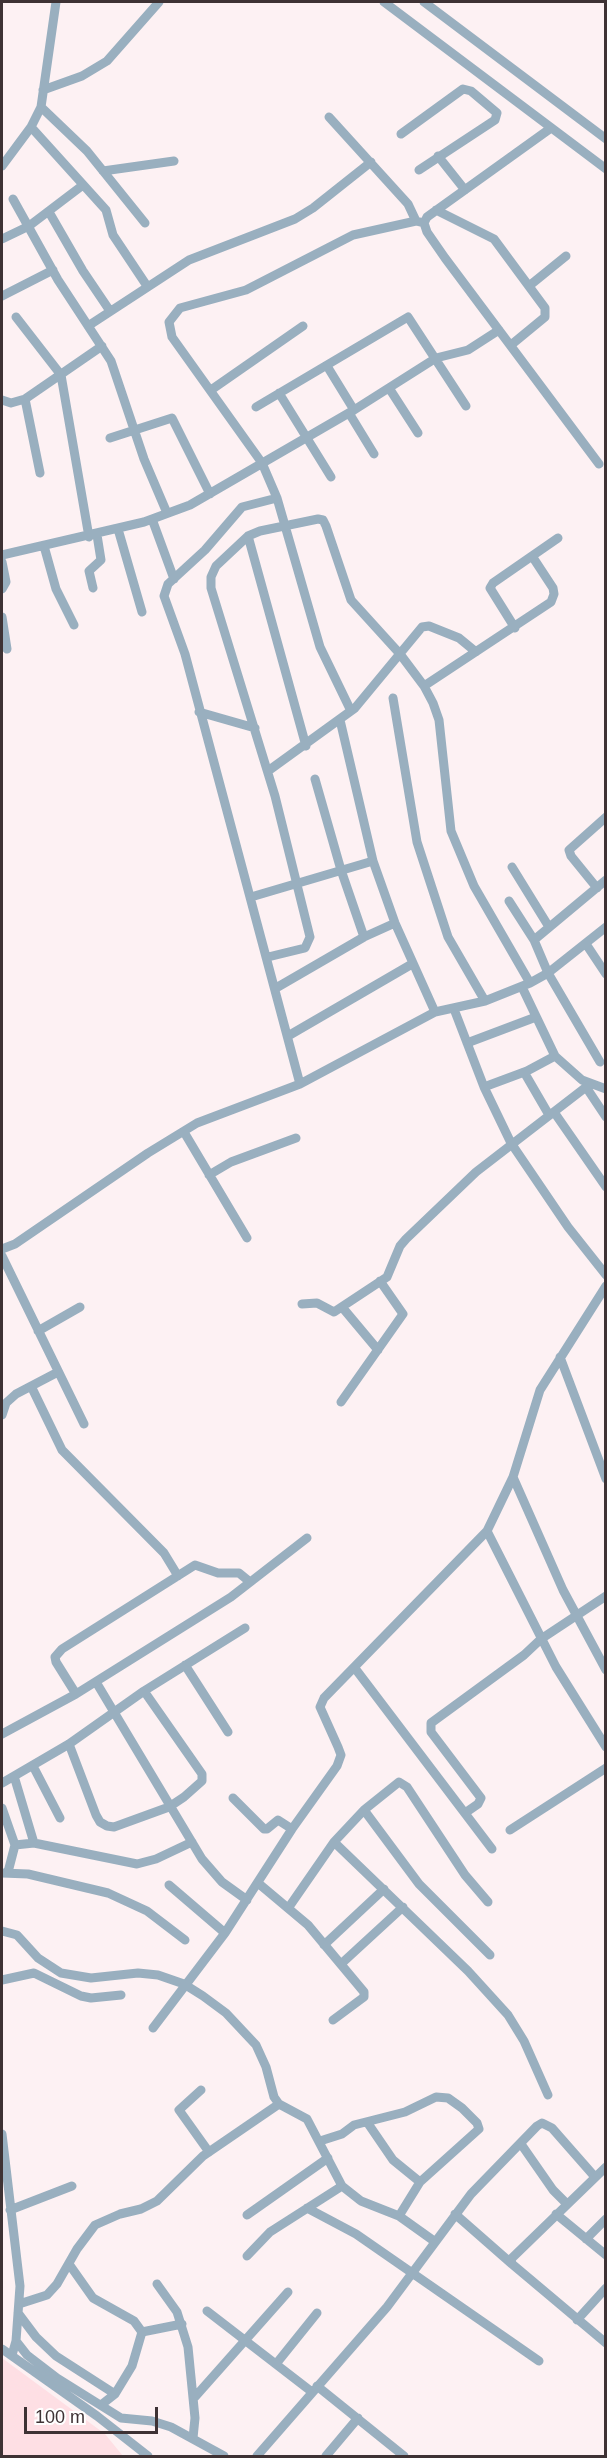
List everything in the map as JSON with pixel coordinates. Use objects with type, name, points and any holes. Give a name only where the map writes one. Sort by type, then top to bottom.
[{"type":"street","points":[[2,166],[31,127],[40,107],[56,2]]},
{"type":"street","points":[[43,90],[82,76],[107,61],[159,2]]},
{"type":"street","points":[[384,2],[606,169]]},
{"type":"street","points":[[424,2],[606,139]]},
{"type":"street","points":[[401,134],[463,89],[471,91],[494,109],[495,120],[419,170]]},
{"type":"street","points":[[40,107],[87,152],[146,223]]},
{"type":"street","points":[[329,117],[408,204],[445,258],[599,464]]},
{"type":"street","points":[[31,127],[106,210],[113,235],[147,286]]},
{"type":"street","points":[[351,711],[320,647],[277,498],[262,463],[172,337],[169,322],[180,308],[246,290],[353,235],[420,222],[551,128]]},
{"type":"street","points":[[438,156],[465,190]]},
{"type":"street","points":[[103,171],[174,161]]},
{"type":"street","points":[[88,326],[189,260],[295,219],[329,197],[371,162]]},
{"type":"street","points":[[2,239],[29,226],[83,186]]},
{"type":"street","points":[[14,199],[53,270],[111,362],[144,459],[168,513]]},
{"type":"street","points":[[436,210],[494,239],[545,308],[546,314],[511,345]]},
{"type":"street","points":[[49,212],[82,271],[110,311]]},
{"type":"street","points":[[529,286],[566,256]]},
{"type":"street","points":[[2,296],[53,270]]},
{"type":"street","points":[[16,317],[61,375],[93,536],[101,560],[89,571],[93,588]]},
{"type":"street","points":[[256,406],[408,317],[466,406]]},
{"type":"street","points":[[211,390],[303,326]]},
{"type":"street","points":[[2,555],[93,536],[168,513],[210,494],[351,412],[435,358],[468,350],[500,330]]},
{"type":"street","points":[[2,400],[11,403],[25,399],[102,346]]},
{"type":"street","points":[[327,366],[374,454]]},
{"type":"street","points":[[389,388],[418,434]]},
{"type":"street","points":[[279,393],[331,477]]},
{"type":"street","points":[[25,399],[40,474]]},
{"type":"street","points":[[110,438],[172,419],[210,494]]},
{"type":"street","points":[[277,498],[242,507],[206,550],[174,579],[165,591],[165,600],[185,654],[199,712],[268,957],[300,1084]]},
{"type":"street","points":[[152,519],[174,579]]},
{"type":"street","points":[[268,957],[302,950],[309,943],[268,771],[210,582],[216,566],[248,536],[260,531],[318,519],[323,520],[347,594],[400,654],[424,686],[439,720],[451,831],[474,886],[526,985],[536,1017],[555,1056],[588,1086],[606,1117]]},
{"type":"street","points":[[118,529],[142,612]]},
{"type":"street","points":[[248,536],[306,746]]},
{"type":"street","points":[[515,628],[490,588],[558,538]]},
{"type":"street","points":[[44,546],[54,582],[74,625]]},
{"type":"street","points":[[424,686],[515,628],[551,602],[554,594],[532,556]]},
{"type":"street","points":[[2,562],[6,582],[2,589]]},
{"type":"street","points":[[2,617],[7,649]]},
{"type":"street","points":[[268,771],[306,746],[351,711],[425,626],[459,638],[476,652]]},
{"type":"street","points":[[393,698],[417,842],[448,937],[485,1001]]},
{"type":"street","points":[[199,712],[255,729]]},
{"type":"street","points":[[340,720],[373,861],[395,923],[435,1012]]},
{"type":"street","points":[[315,779],[341,870],[364,937]]},
{"type":"street","points":[[597,888],[571,856],[569,850],[606,818]]},
{"type":"street","points":[[251,897],[373,861]]},
{"type":"street","points":[[512,867],[549,927]]},
{"type":"street","points":[[534,940],[606,880]]},
{"type":"street","points":[[509,901],[534,940],[548,973],[600,1062]]},
{"type":"street","points":[[276,988],[364,937],[395,923]]},
{"type":"street","points":[[2,1249],[15,1244],[148,1153],[208,1118],[273,1096],[300,1084],[435,1012],[485,1001],[526,985],[548,973],[606,927]]},
{"type":"street","points":[[586,944],[606,974]]},
{"type":"street","points":[[288,1036],[412,964]]},
{"type":"street","points":[[454,1009],[484,1088],[511,1143],[606,1275]]},
{"type":"street","points":[[467,1043],[536,1017]]},
{"type":"street","points":[[484,1088],[524,1072],[555,1056]]},
{"type":"street","points":[[524,1072],[551,1114],[606,1187]]},
{"type":"street","points":[[303,1305],[317,1303],[333,1312],[380,1281],[391,1272],[400,1246],[406,1239],[476,1172],[588,1086],[606,1089]]},
{"type":"street","points":[[184,1132],[247,1238]]},
{"type":"street","points":[[209,1175],[231,1162],[296,1138]]},
{"type":"street","points":[[2,1256],[84,1424]]},
{"type":"street","points":[[341,1402],[404,1312],[380,1281]]},
{"type":"street","points":[[153,2028],[184,1984],[225,1933],[292,1829],[337,1766],[341,1755],[320,1707],[324,1698],[487,1531],[513,1477],[533,1406],[560,1357],[606,1286]]},
{"type":"street","points":[[38,1331],[80,1307]]},
{"type":"street","points":[[342,1307],[378,1350]]},
{"type":"street","points":[[560,1357],[606,1479]]},
{"type":"street","points":[[2,1415],[9,1399],[58,1372]]},
{"type":"street","points":[[31,1386],[62,1450],[164,1553],[178,1576]]},
{"type":"street","points":[[513,1477],[575,1615],[606,1670]]},
{"type":"street","points":[[487,1531],[541,1639],[606,1747]]},
{"type":"street","points":[[2,1734],[76,1695],[250,1582],[307,1538]]},
{"type":"street","points":[[76,1695],[56,1662],[58,1653],[198,1565],[218,1573],[239,1572],[250,1582]]},
{"type":"street","points":[[465,1813],[478,1804],[481,1798],[430,1732],[431,1723],[524,1655],[541,1639],[606,1596]]},
{"type":"street","points":[[2,1783],[69,1744],[144,1691],[245,1628]]},
{"type":"street","points":[[185,1665],[228,1732]]},
{"type":"street","points":[[354,1667],[492,1849]]},
{"type":"street","points":[[96,1682],[113,1714],[210,1870],[247,1900]]},
{"type":"street","points":[[69,1744],[99,1822],[114,1827],[170,1807],[198,1785],[202,1774],[144,1691]]},
{"type":"street","points":[[33,1766],[60,1818]]},
{"type":"street","points":[[510,1830],[606,1768]]},
{"type":"street","points":[[14,1776],[34,1843]]},
{"type":"street","points":[[289,1907],[334,1842],[364,1810],[394,1784],[403,1783],[465,1875],[488,1902]]},
{"type":"street","points":[[233,1798],[264,1829],[269,1828],[278,1820],[292,1829]]},
{"type":"street","points":[[2,1808],[15,1845],[5,1872],[82,1886],[124,1899],[147,1911],[185,1940]]},
{"type":"street","points":[[364,1810],[418,1884],[490,1955]]},
{"type":"street","points":[[15,1845],[34,1843],[138,1864],[156,1859],[192,1842]]},
{"type":"street","points":[[334,1842],[468,1971],[508,2015],[524,2041],[548,2095]]},
{"type":"street","points":[[258,1883],[289,1907],[324,1945],[364,1995],[333,2020]]},
{"type":"street","points":[[169,1886],[225,1933]]},
{"type":"street","points":[[324,1945],[384,1889]]},
{"type":"street","points":[[340,1964],[403,1907]]},
{"type":"street","points":[[2,1931],[17,1935],[38,1958],[61,1973],[76,1977],[138,1972],[158,1975],[184,1984],[226,2013],[256,2045],[279,2104],[302,2114],[320,2141],[342,2186],[361,2201],[399,2216],[435,2241]]},
{"type":"street","points":[[2,1980],[33,1973],[81,1996],[91,1998],[121,1995]]},
{"type":"street","points":[[201,2090],[179,2110],[209,2152]]},
{"type":"street","points":[[320,2141],[342,2134],[354,2125],[393,2116],[441,2096],[455,2102],[477,2122],[479,2129],[477,2133],[420,2182],[399,2216]]},
{"type":"street","points":[[18,2308],[47,2295],[57,2284],[95,2224],[120,2214],[141,2210],[157,2201],[209,2152],[279,2104]]},
{"type":"street","points":[[367,2122],[393,2160],[420,2182]]},
{"type":"street","points":[[257,2457],[361,2337],[478,2186],[537,2126],[547,2124],[595,2177]]},
{"type":"street","points":[[2,2134],[10,2210],[19,2264],[16,2341],[12,2355]]},
{"type":"street","points":[[521,2144],[553,2190],[567,2204]]},
{"type":"street","points":[[247,2215],[328,2158]]},
{"type":"street","points":[[512,2264],[514,2255],[606,2167]]},
{"type":"street","points":[[10,2210],[72,2186]]},
{"type":"street","points":[[247,2256],[270,2232],[342,2186]]},
{"type":"street","points":[[307,2208],[356,2234],[539,2361]]},
{"type":"street","points":[[455,2214],[606,2343]]},
{"type":"street","points":[[556,2214],[606,2255]]},
{"type":"street","points":[[586,2239],[606,2219]]},
{"type":"street","points":[[69,2264],[93,2298],[134,2321],[142,2332]]},
{"type":"street","points":[[157,2284],[182,2324],[192,2366],[193,2438]]},
{"type":"street","points":[[577,2320],[606,2288]]},
{"type":"street","points":[[194,2398],[288,2292]]},
{"type":"street","points":[[18,2308],[36,2337],[56,2356],[115,2394]]},
{"type":"street","points":[[207,2311],[276,2364],[358,2418],[404,2457]]},
{"type":"street","points":[[276,2364],[317,2313]]},
{"type":"street","points":[[142,2332],[182,2324]]},
{"type":"street","points":[[101,2405],[115,2394],[132,2366],[142,2332]]},
{"type":"street","points":[[16,2341],[27,2355],[121,2418],[152,2421],[193,2438],[224,2457]]},
{"type":"street","points":[[2,2349],[148,2457]]},
{"type":"street","points":[[326,2457],[358,2418]]},
{"type":"shaded area","points":[[2,2358],[105,2434],[123,2456],[2,2456]]}]
